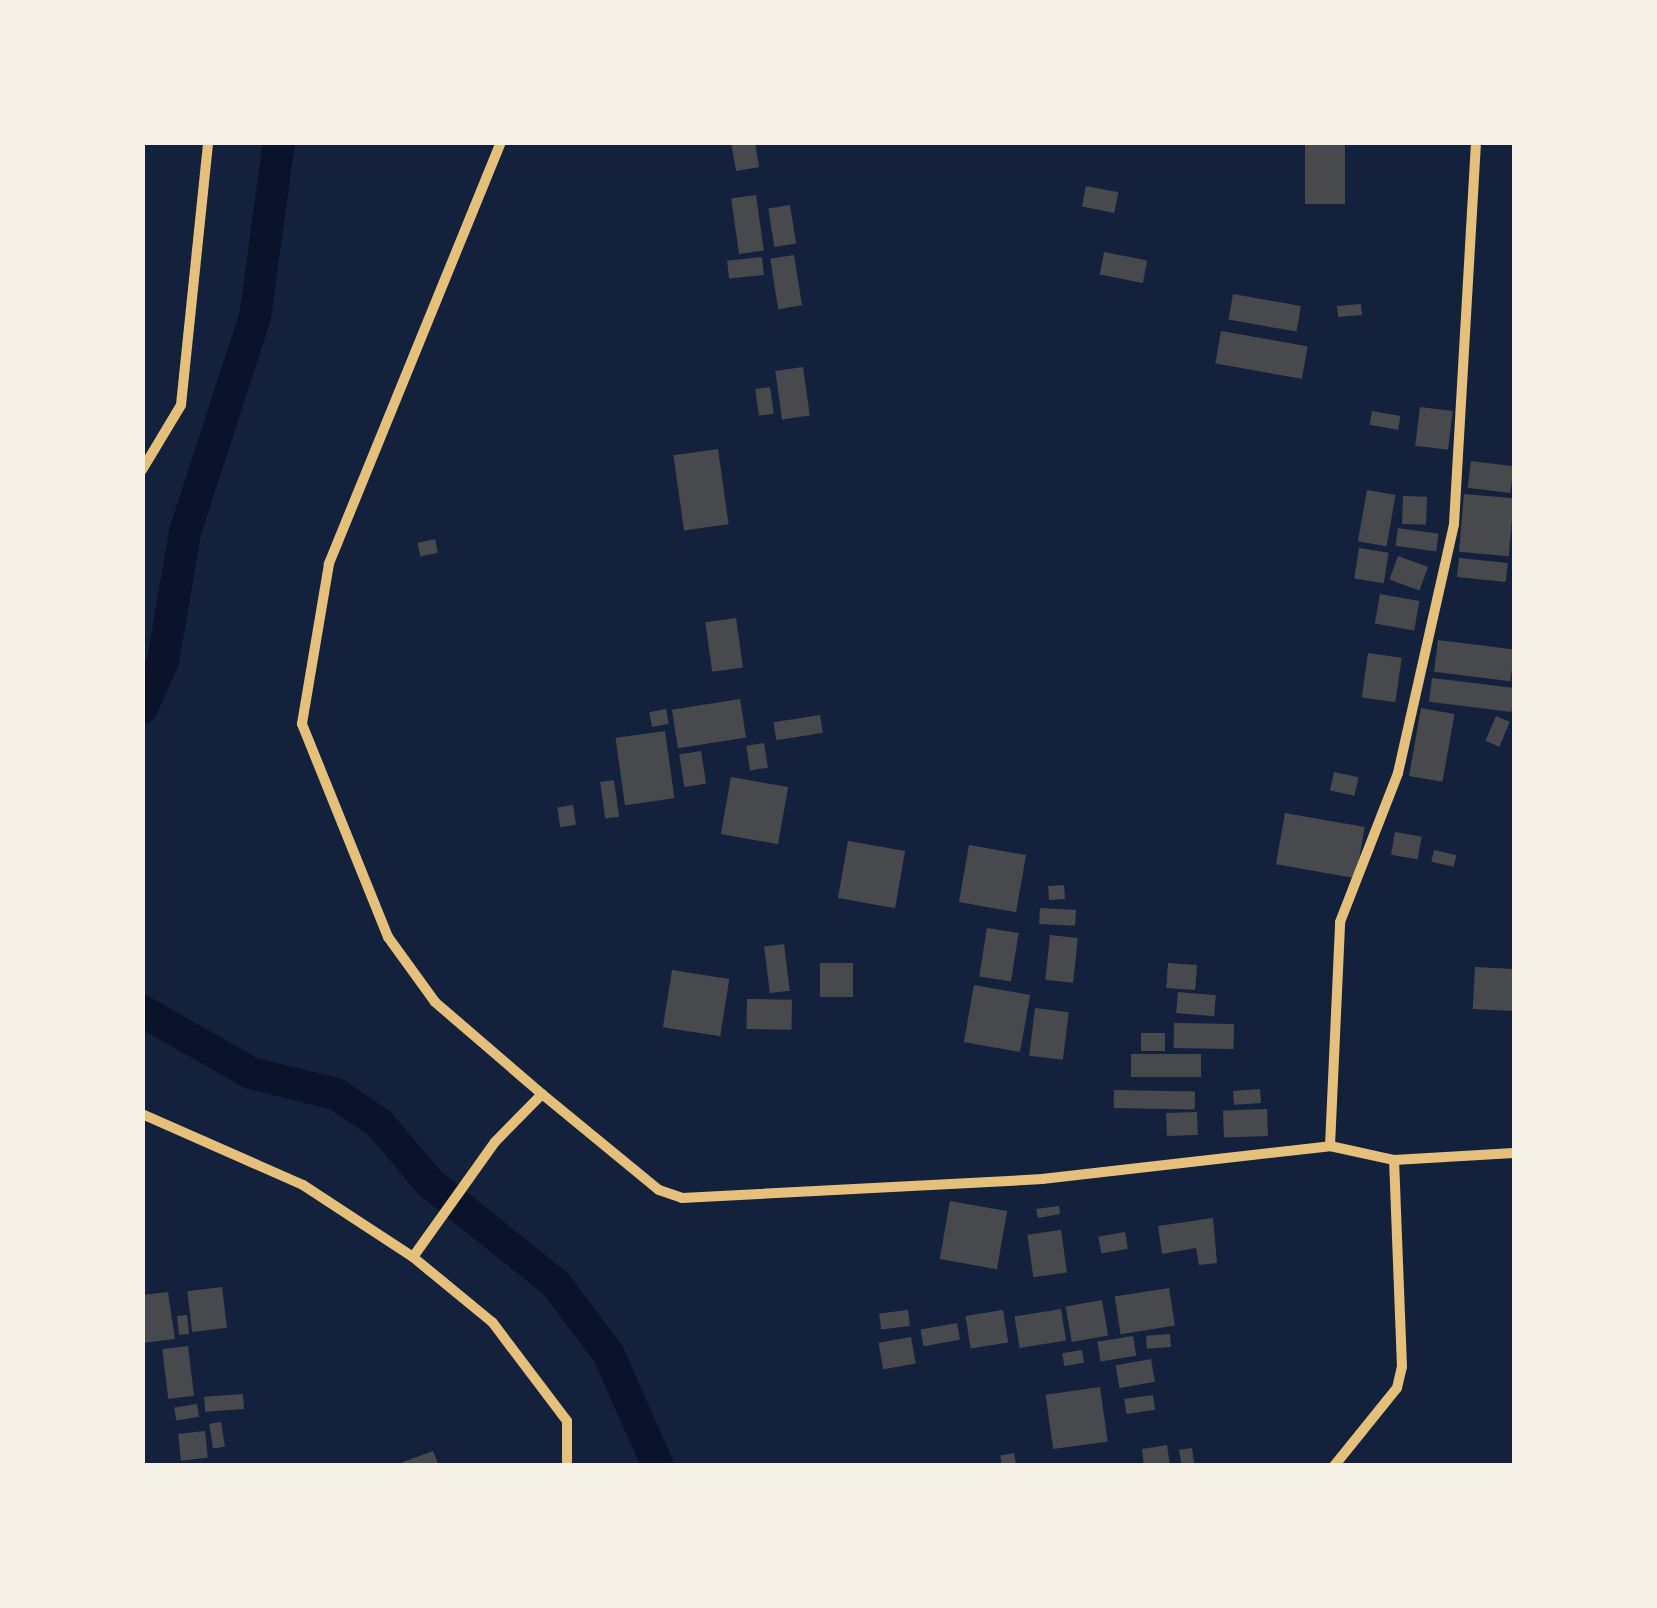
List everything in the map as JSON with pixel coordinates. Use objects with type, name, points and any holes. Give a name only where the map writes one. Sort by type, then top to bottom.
[{"type":"street","points":[[142,470],[181,406],[208,142]]},
{"type":"street","points":[[501,142],[329,564],[302,724],[388,937],[436,1002],[658,1190],[682,1198],[1042,1179],[1330,1146],[1394,1160],[1514,1153]]},
{"type":"street","points":[[1330,1146],[1340,922],[1398,773],[1454,524],[1476,142]]},
{"type":"street","points":[[412,1257],[494,1142],[542,1094]]},
{"type":"street","points":[[142,1114],[303,1185],[412,1257],[492,1322],[568,1422],[567,1466]]},
{"type":"street","points":[[1334,1466],[1397,1388],[1402,1366],[1394,1160]]},
{"type":"building","points":[[731,142],[755,142],[759,167],[736,171]]},
{"type":"building","points":[[1305,142],[1345,142],[1345,204],[1305,204]]},
{"type":"building","points":[[1086,186],[1118,192],[1114,213],[1082,207]]},
{"type":"building","points":[[756,195],[764,250],[739,254],[731,198]]},
{"type":"building","points":[[790,205],[796,244],[774,247],[768,208]]},
{"type":"building","points":[[1104,252],[1147,260],[1143,283],[1100,275]]},
{"type":"building","points":[[794,255],[802,305],[778,309],[770,259]]},
{"type":"building","points":[[762,257],[764,275],[729,279],[727,261]]},
{"type":"building","points":[[1233,294],[1301,306],[1296,332],[1228,320]]},
{"type":"building","points":[[1361,304],[1362,315],[1338,317],[1337,306]]},
{"type":"building","points":[[1221,331],[1308,346],[1302,379],[1215,363]]},
{"type":"building","points":[[803,367],[810,416],[782,419],[775,371]]},
{"type":"building","points":[[770,387],[774,414],[759,416],[755,389]]},
{"type":"building","points":[[1420,407],[1453,411],[1448,450],[1415,446]]},
{"type":"building","points":[[1372,411],[1401,416],[1398,430],[1370,425]]},
{"type":"building","points":[[718,449],[729,524],[684,531],[673,455]]},
{"type":"building","points":[[1471,461],[1514,466],[1510,493],[1468,488]]},
{"type":"building","points":[[1367,490],[1396,495],[1387,546],[1358,541]]},
{"type":"building","points":[[1464,494],[1514,498],[1509,556],[1459,552]]},
{"type":"building","points":[[1403,496],[1427,497],[1426,525],[1402,524]]},
{"type":"building","points":[[1398,528],[1439,534],[1436,552],[1395,546]]},
{"type":"building","points":[[435,539],[438,553],[420,556],[417,543]]},
{"type":"building","points":[[1359,548],[1389,553],[1384,583],[1354,579]]},
{"type":"building","points":[[1398,556],[1428,567],[1420,590],[1389,579]]},
{"type":"building","points":[[1459,558],[1508,563],[1506,582],[1457,577]]},
{"type":"building","points":[[1380,594],[1419,601],[1414,630],[1375,624]]},
{"type":"building","points":[[736,618],[743,668],[712,672],[705,622]]},
{"type":"building","points":[[1438,640],[1514,649],[1511,681],[1434,672]]},
{"type":"building","points":[[1368,653],[1402,658],[1395,702],[1362,698]]},
{"type":"building","points":[[1432,678],[1514,688],[1511,712],[1429,702]]},
{"type":"building","points":[[740,699],[746,738],[678,748],[672,710]]},
{"type":"building","points":[[1421,708],[1454,714],[1443,782],[1409,776]]},
{"type":"building","points":[[666,709],[669,724],[652,727],[649,712]]},
{"type":"building","points":[[820,715],[823,733],[776,740],[774,722]]},
{"type":"building","points":[[1496,716],[1510,722],[1499,747],[1485,741]]},
{"type":"building","points":[[665,731],[674,798],[625,805],[615,738]]},
{"type":"building","points":[[764,743],[768,768],[750,771],[746,746]]},
{"type":"building","points":[[701,751],[706,784],[684,787],[679,754]]},
{"type":"building","points":[[1334,772],[1358,777],[1355,796],[1330,791]]},
{"type":"building","points":[[731,777],[788,787],[778,844],[721,834]]},
{"type":"building","points":[[614,780],[619,817],[605,819],[600,782]]},
{"type":"building","points":[[573,805],[576,825],[560,827],[557,808]]},
{"type":"building","points":[[1285,813],[1365,827],[1356,878],[1276,864]]},
{"type":"building","points":[[1395,832],[1422,837],[1418,859],[1391,855]]},
{"type":"building","points":[[848,841],[905,851],[895,908],[838,898]]},
{"type":"building","points":[[969,845],[1026,855],[1016,912],[959,902]]},
{"type":"building","points":[[1434,850],[1456,855],[1454,867],[1431,862]]},
{"type":"building","points":[[1064,885],[1065,899],[1049,900],[1048,886]]},
{"type":"building","points":[[1040,908],[1076,910],[1075,926],[1039,924]]},
{"type":"building","points":[[987,928],[1019,933],[1011,981],[979,976]]},
{"type":"building","points":[[1050,935],[1078,938],[1073,983],[1045,980]]},
{"type":"building","points":[[784,944],[790,991],[770,993],[764,946]]},
{"type":"building","points":[[820,963],[853,963],[853,997],[820,997]]},
{"type":"building","points":[[1168,963],[1197,965],[1195,990],[1166,988]]},
{"type":"building","points":[[1475,967],[1514,969],[1512,1011],[1473,1009]]},
{"type":"building","points":[[672,970],[729,979],[720,1036],[663,1027]]},
{"type":"building","points":[[974,985],[1030,995],[1020,1052],[964,1042]]},
{"type":"building","points":[[1178,992],[1216,995],[1214,1016],[1176,1013]]},
{"type":"building","points":[[747,999],[792,1000],[791,1030],[746,1029]]},
{"type":"building","points":[[1035,1008],[1069,1012],[1063,1060],[1029,1056]]},
{"type":"building","points":[[1174,1023],[1234,1024],[1234,1049],[1174,1048]]},
{"type":"building","points":[[1141,1033],[1165,1033],[1165,1051],[1141,1051]]},
{"type":"building","points":[[1131,1054],[1201,1054],[1201,1077],[1131,1077]]},
{"type":"building","points":[[1260,1089],[1261,1103],[1234,1105],[1233,1091]]},
{"type":"building","points":[[1114,1090],[1195,1091],[1195,1109],[1114,1108]]},
{"type":"building","points":[[1267,1109],[1268,1136],[1224,1138],[1223,1111]]},
{"type":"building","points":[[1197,1112],[1198,1135],[1167,1136],[1166,1113]]},
{"type":"building","points":[[950,1201],[1007,1211],[997,1269],[940,1259]]},
{"type":"building","points":[[1059,1206],[1060,1214],[1038,1218],[1036,1209]]},
{"type":"building","points":[[1213,1218],[1217,1263],[1199,1265],[1196,1248],[1162,1254],[1158,1226]]},
{"type":"building","points":[[1061,1230],[1067,1273],[1033,1277],[1027,1235]]},
{"type":"building","points":[[1125,1232],[1128,1249],[1101,1253],[1098,1237]]},
{"type":"building","points":[[222,1287],[227,1328],[192,1332],[187,1291]]},
{"type":"building","points":[[1169,1288],[1175,1326],[1121,1334],[1115,1297]]},
{"type":"building","points":[[168,1292],[175,1339],[142,1343],[142,1295]]},
{"type":"building","points":[[1102,1300],[1108,1335],[1072,1342],[1066,1306]]},
{"type":"building","points":[[1061,1309],[1066,1341],[1020,1348],[1015,1316]]},
{"type":"building","points":[[908,1310],[910,1326],[881,1329],[879,1314]]},
{"type":"building","points":[[1003,1310],[1008,1343],[971,1349],[965,1316]]},
{"type":"building","points":[[187,1315],[189,1334],[179,1335],[177,1316]]},
{"type":"building","points":[[957,1323],[960,1340],[924,1346],[921,1329]]},
{"type":"building","points":[[1170,1334],[1171,1347],[1147,1349],[1146,1336]]},
{"type":"building","points":[[1133,1336],[1136,1356],[1101,1361],[1097,1342]]},
{"type":"building","points":[[911,1337],[916,1364],[883,1369],[879,1343]]},
{"type":"building","points":[[188,1346],[194,1396],[168,1399],[162,1349]]},
{"type":"building","points":[[1082,1350],[1084,1363],[1064,1366],[1062,1353]]},
{"type":"building","points":[[1151,1359],[1155,1382],[1120,1388],[1116,1365]]},
{"type":"building","points":[[1100,1387],[1108,1441],[1053,1449],[1046,1395]]},
{"type":"building","points":[[243,1394],[244,1409],[205,1412],[204,1397]]},
{"type":"building","points":[[1153,1395],[1155,1410],[1126,1414],[1124,1399]]},
{"type":"building","points":[[197,1404],[199,1417],[176,1420],[174,1408]]},
{"type":"building","points":[[221,1422],[225,1447],[213,1449],[209,1424]]},
{"type":"building","points":[[205,1431],[208,1458],[181,1461],[178,1434]]},
{"type":"building","points":[[1167,1445],[1170,1466],[1144,1466],[1142,1449]]},
{"type":"building","points":[[1192,1448],[1194,1463],[1181,1465],[1179,1450]]},
{"type":"building","points":[[433,1451],[439,1466],[395,1466],[395,1465]]},
{"type":"building","points":[[1014,1453],[1016,1464],[1002,1466],[1000,1455]]},
{"type":"waterway","points":[[142,708],[163,661],[185,532],[255,317],[279,142]]},
{"type":"waterway","points":[[142,1011],[251,1073],[336,1094],[380,1124],[430,1183],[555,1283],[608,1353],[658,1466]]}]
